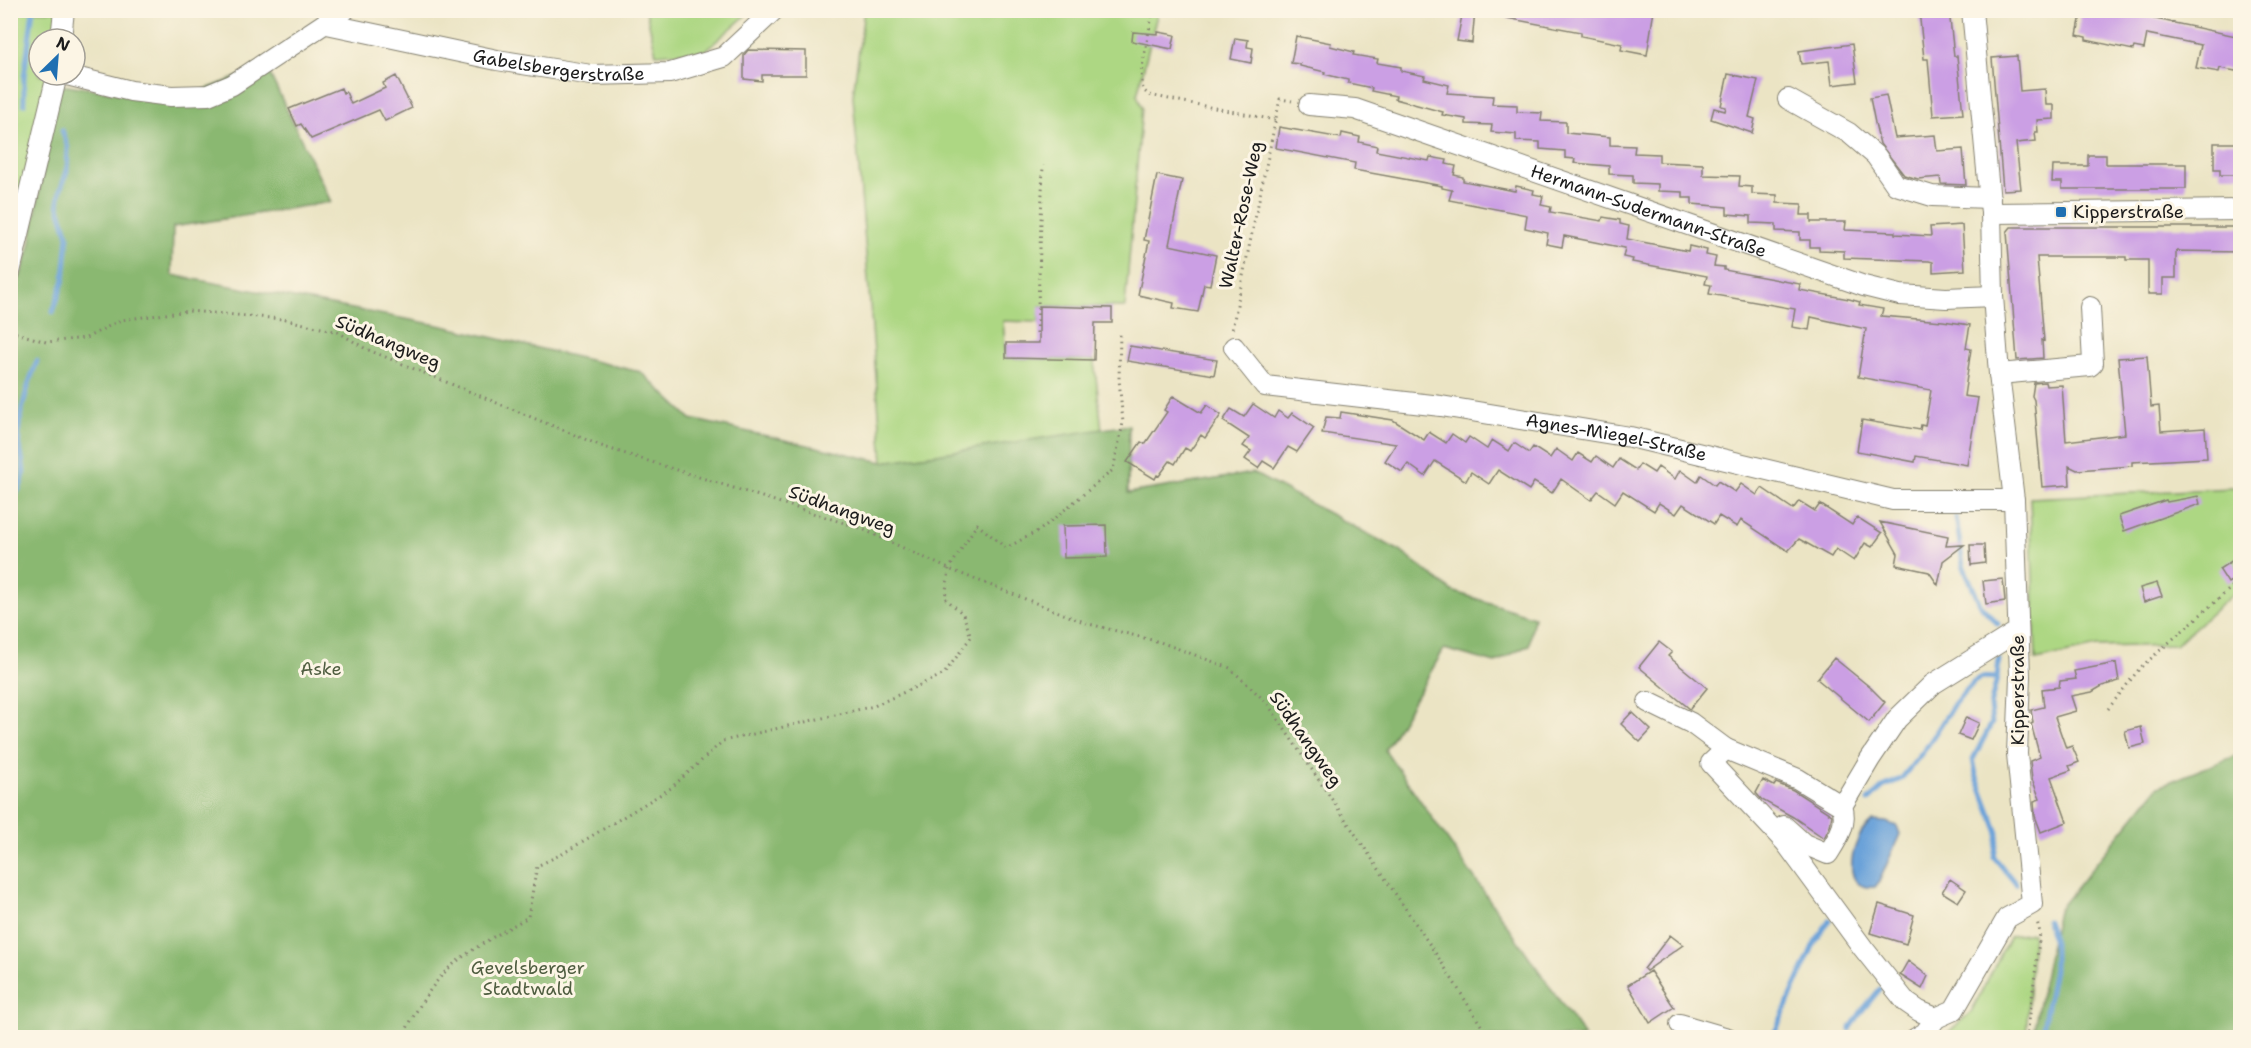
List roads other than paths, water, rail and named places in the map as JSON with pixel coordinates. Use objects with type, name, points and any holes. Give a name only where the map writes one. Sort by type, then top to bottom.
[{"type":"street","points":[[62,27],[64,10]]},
{"type":"street","points":[[87,80],[131,91],[171,96],[208,95],[232,85],[345,10]]},
{"type":"street","name":"Gabelsbergerstraße","points":[[327,24],[497,60],[591,75],[670,73],[724,57],[774,10]]},
{"type":"street","name":"Kipperstraße","points":[[1936,1018],[1954,1010],[2007,918],[2032,904],[2017,754],[2020,676],[2014,500],[1999,374],[1993,296],[1990,206],[1972,10]]},
{"type":"street","points":[[10,272],[54,87]]},
{"type":"street","points":[[1788,99],[1849,133],[1876,156],[1896,185],[1932,196],[1990,206],[2241,210]]},
{"type":"street","name":"Hermann-Sudermann-Straße","points":[[1308,105],[1355,109],[1864,286],[1900,295],[1946,298],[1993,296]]},
{"type":"street","points":[[1999,374],[2091,366],[2093,363],[2090,307]]},
{"type":"street","name":"Agnes-Miegel-Straße","points":[[1232,340],[1265,386],[1441,406],[1630,437],[1893,500],[2014,500]]},
{"type":"street","points":[[1842,806],[1897,719],[1933,684],[2018,631]]},
{"type":"street","points":[[1648,702],[1691,723],[1726,749],[1798,779],[1842,806],[1845,818],[1838,838],[1828,854],[1804,844],[1775,818],[1757,812]]},
{"type":"street","points":[[1726,749],[1711,763],[1786,843],[1906,1002],[1919,1011],[1936,1018],[1924,1033],[1916,1038]]},
{"type":"street","points":[[1680,1024],[1728,1038]]},
{"type":"water","points":[[1873,821],[1897,826],[1900,834],[1875,887],[1863,886],[1856,881],[1852,872],[1854,849],[1865,828]]},
{"type":"waterway","points":[[24,104],[24,77],[33,10]]},
{"type":"waterway","points":[[53,312],[64,279],[68,236],[58,204],[67,171],[68,148],[62,130]]},
{"type":"waterway","points":[[10,502],[18,491],[24,472],[19,426],[26,393],[37,361]]},
{"type":"waterway","points":[[1956,517],[1963,565],[1981,606],[1998,624]]},
{"type":"waterway","points":[[1999,659],[1990,706],[1992,723],[1973,759],[1976,775],[1998,833],[1994,857],[2016,884]]},
{"type":"waterway","points":[[1868,801],[1883,787],[1901,779],[1926,748],[1954,704],[1974,682],[1982,677],[1997,678]]},
{"type":"waterway","points":[[1770,1038],[1776,1030],[1813,946],[1829,920]]},
{"type":"waterway","points":[[2041,1038],[2054,969],[2054,942],[2047,921]]},
{"type":"waterway","points":[[1850,1029],[1880,989]]},
{"type":"place","name":"Kipperstraße","points":[[2061,212]]},
{"type":"park label","name":"Aske","points":[[321,669]]},
{"type":"park label","name":"Gevelsberger Stadtwald","points":[[528,978]]}]
